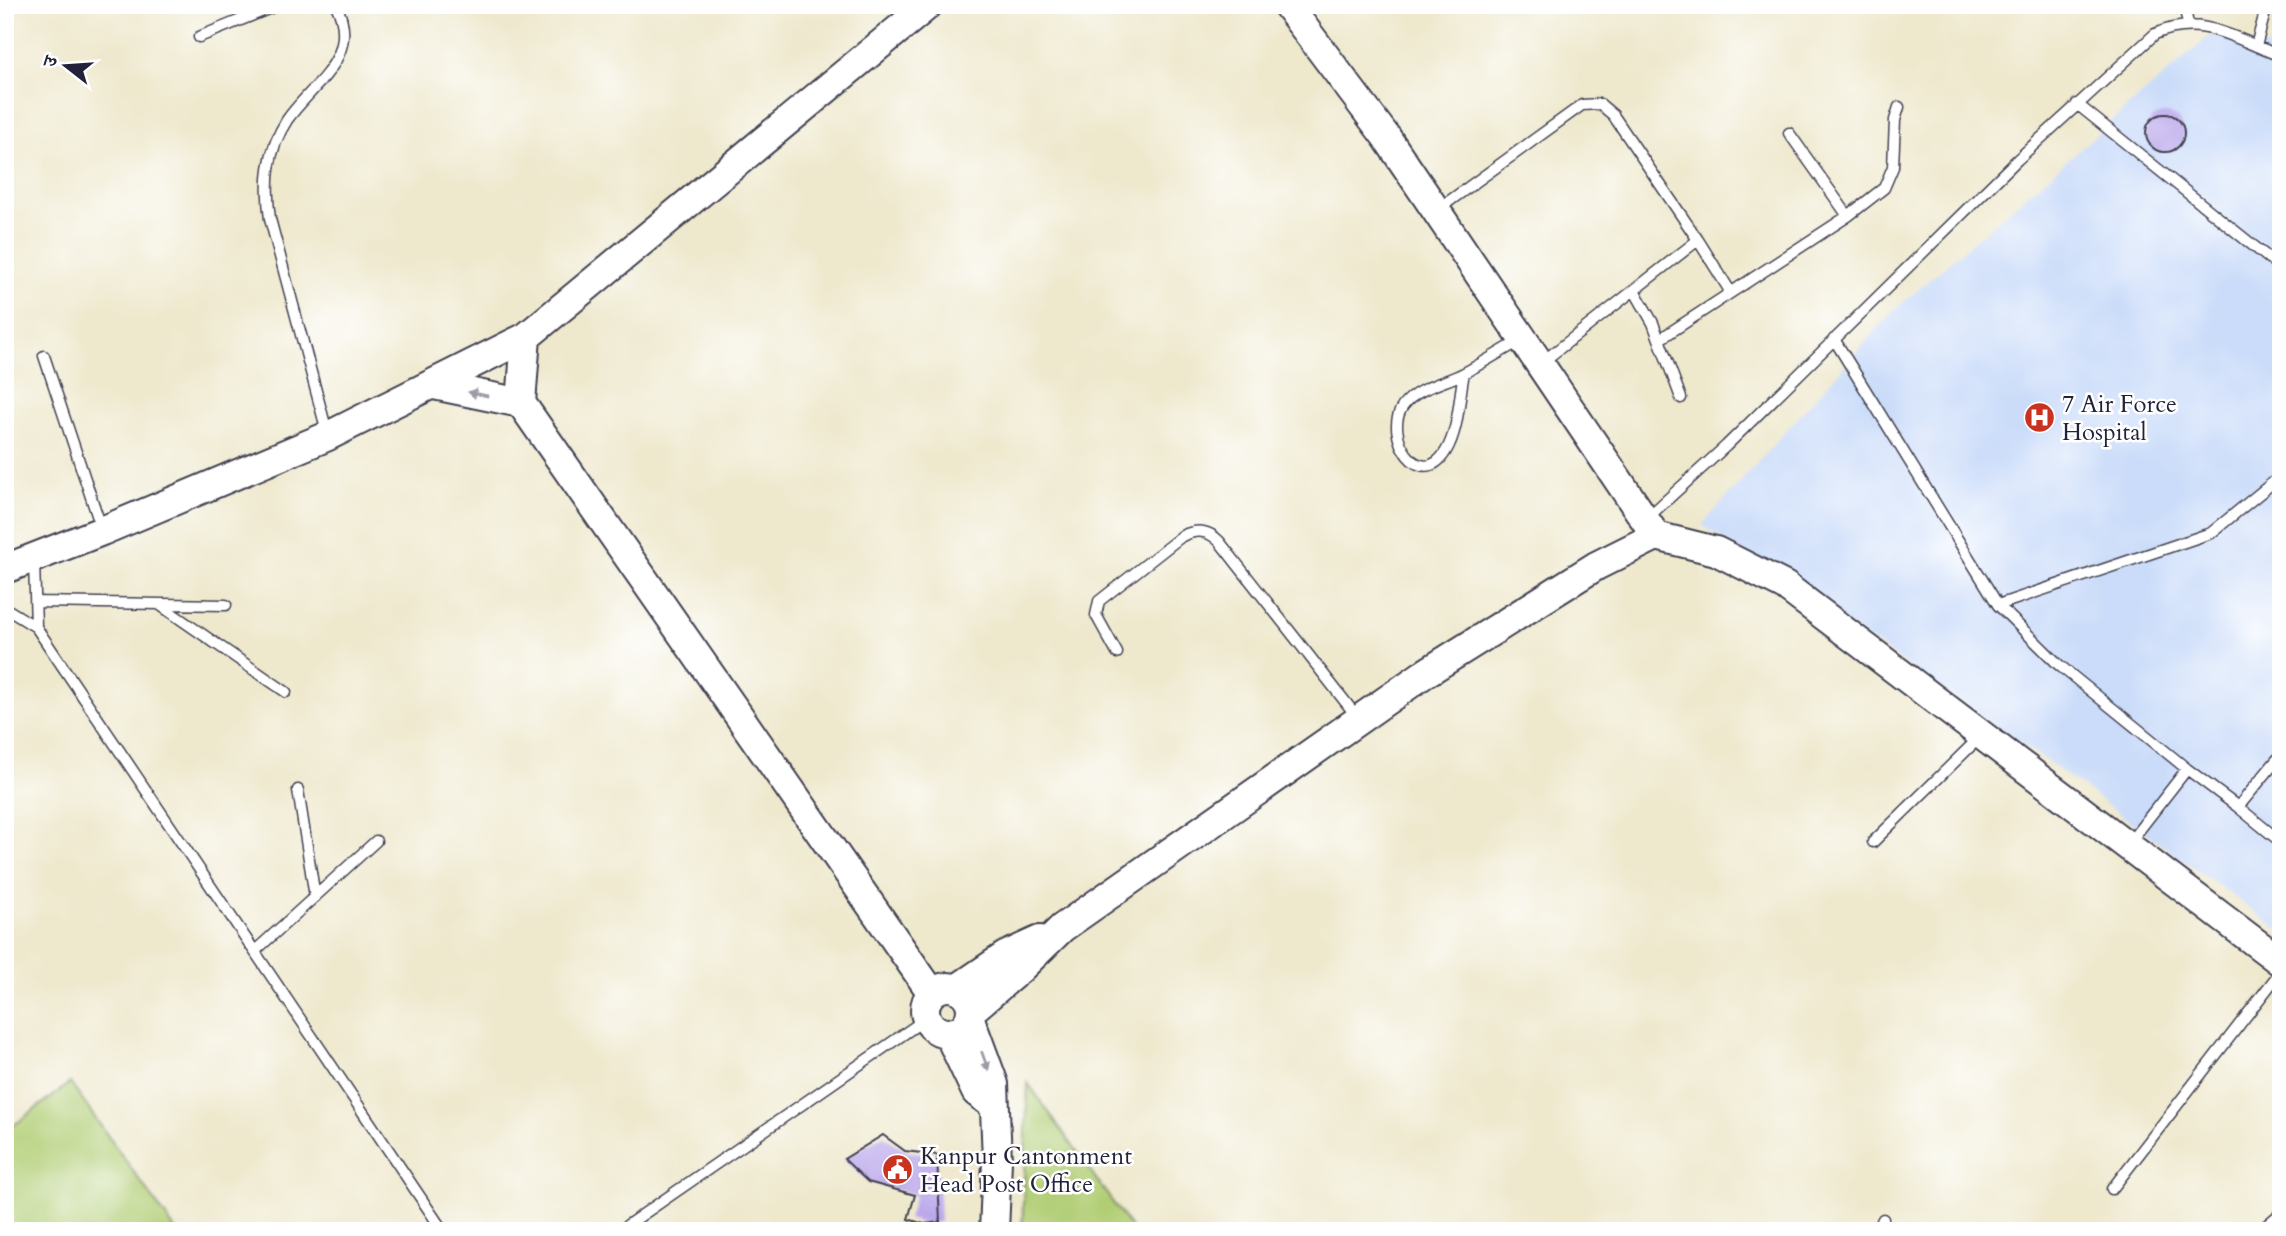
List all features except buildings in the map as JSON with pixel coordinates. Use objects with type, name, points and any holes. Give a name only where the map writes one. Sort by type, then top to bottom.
[{"type":"street","points":[[5,569],[328,436],[526,338],[928,5]]},
{"type":"street","points":[[1287,5],[1387,138],[1651,527],[1716,551],[1784,586],[2281,962]]},
{"type":"street","points":[[526,338],[522,403],[951,1010],[976,1092],[993,1105],[997,1161],[994,1231]]},
{"type":"street","points":[[434,385],[522,403]]},
{"type":"street","points":[[951,1010],[1021,968],[1055,934],[1424,674],[1596,566],[1651,527]]},
{"type":"lane","points":[[199,37],[278,5]]},
{"type":"lane","points":[[328,436],[270,219],[266,190],[268,167],[287,120],[336,61],[343,29],[335,5]]},
{"type":"lane","points":[[2184,5],[2188,24]]},
{"type":"lane","points":[[2256,46],[2267,5]]},
{"type":"lane","points":[[1651,527],[1717,454],[1834,339],[2077,104],[2155,34],[2188,24],[2206,26],[2281,55]]},
{"type":"lane","points":[[1436,210],[1582,105],[1600,104],[1613,115],[1731,291]]},
{"type":"lane","points":[[2077,104],[2281,268]]},
{"type":"lane","points":[[1660,339],[1848,216],[1885,188],[1893,167],[1895,121],[1899,107]]},
{"type":"lane","points":[[1789,133],[1848,216]]},
{"type":"lane","points":[[1540,364],[1698,240]]},
{"type":"lane","points":[[1634,290],[1646,308],[1660,339],[1681,398]]},
{"type":"lane","points":[[1464,373],[1454,427],[1446,452],[1435,463],[1414,463],[1404,452],[1397,430],[1399,414],[1410,399],[1464,373],[1523,339]]},
{"type":"lane","points":[[1834,339],[1998,605],[2059,666],[2281,842]]},
{"type":"lane","points":[[44,356],[102,531]]},
{"type":"lane","points":[[1998,605],[2211,533],[2281,476]]},
{"type":"lane","points":[[1117,653],[1096,615],[1099,601],[1182,536],[1196,531],[1208,532],[1219,541],[1360,720]]},
{"type":"lane","points":[[34,558],[36,627]]},
{"type":"lane","points":[[35,602],[226,606]]},
{"type":"lane","points":[[159,604],[286,692]]},
{"type":"lane","points":[[5,608],[36,627],[443,1231]]},
{"type":"lane","points":[[1873,842],[1982,735]]},
{"type":"lane","points":[[2238,807],[2281,755]]},
{"type":"lane","points":[[2127,846],[2187,769]]},
{"type":"lane","points":[[298,790],[315,897]]},
{"type":"lane","points":[[255,951],[376,841]]},
{"type":"lane","points":[[2112,1189],[2281,971]]},
{"type":"lane","points":[[619,1231],[951,1010]]},
{"type":"lane","points":[[2260,1231],[2281,1213]]},
{"type":"lane","points":[[1878,1231],[1883,1219]]},
{"type":"shaded area","name":"7 Air Force Hospital","points":[[2281,24],[2281,931],[2051,764],[1702,525],[1892,312],[2212,34],[2274,48]]},
{"type":"green space","points":[[70,1083],[176,1231],[5,1231],[5,1132]]},
{"type":"green space","points":[[1028,1083],[1133,1231],[1022,1231]]},
{"type":"place","name":"7 Air Force Hospital","points":[[2039,418]]},
{"type":"place","name":"Kanpur Cantonment Head Post Office","points":[[897,1170]]}]
